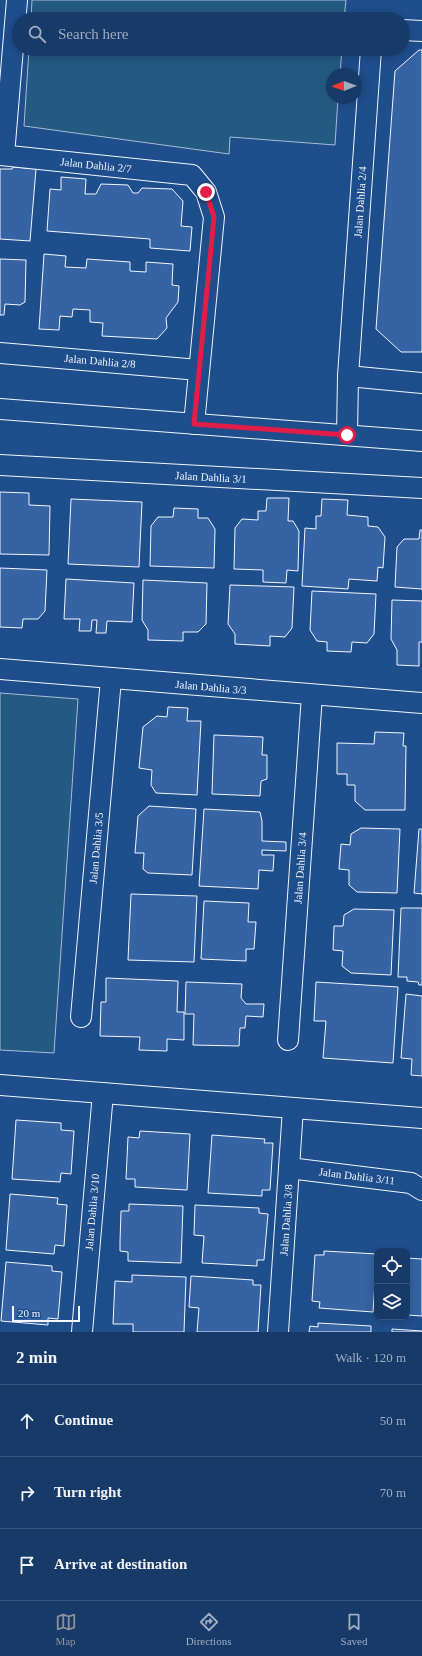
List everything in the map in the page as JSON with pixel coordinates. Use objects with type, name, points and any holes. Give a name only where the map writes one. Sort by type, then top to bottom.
[{"type":"street","points":[[16,12],[17,0]]},
{"type":"street","points":[[410,30],[422,31]]},
{"type":"street","points":[[2,155],[12,52]]},
{"type":"street","name":"Jalan Dahlia 2/4","points":[[347,435],[348,376],[370,56]]},
{"type":"street","name":"Jalan Dahlia 2/7","points":[[2,155],[192,175],[206,192],[214,217],[199,370]]},
{"type":"street","name":"Jalan Dahlia 2/8","points":[[0,353],[199,370]]},
{"type":"street","points":[[194,424],[199,370]]},
{"type":"street","points":[[348,376],[422,383]]},
{"type":"street","points":[[0,409],[422,441]]},
{"type":"street","name":"Jalan Dahlia 3/1","points":[[0,465],[422,488]]},
{"type":"street","name":"Jalan Dahlia 3/3","points":[[0,669],[422,703]]},
{"type":"street","name":"Jalan Dahlia 3/5","points":[[81,1018],[111,678]]},
{"type":"street","name":"Jalan Dahlia 3/4","points":[[288,1040],[312,695]]},
{"type":"street","points":[[0,1085],[422,1118]]},
{"type":"street","name":"Jalan Dahlia 3/10","points":[[82,1332],[103,1093]]},
{"type":"street","name":"Jalan Dahlia 3/8","points":[[278,1332],[293,1108]]},
{"type":"street","name":"Jalan Dahlia 3/11","points":[[290,1168],[411,1183],[422,1190]]},
{"type":"shaded area","points":[[32,0],[346,0],[345,12],[31,12]]},
{"type":"shaded area","points":[[29,56],[341,56],[340,68],[326,68],[326,104],[338,104],[335,145],[230,137],[229,154],[24,126]]},
{"type":"shaded area","points":[[0,693],[78,699],[54,1053],[0,1050]]},
{"type":"building","points":[[419,50],[422,50],[422,352],[401,352],[376,329],[395,71]]},
{"type":"building","points":[[13,167],[36,169],[30,241],[0,239],[0,169],[12,169]]},
{"type":"building","points":[[61,177],[86,179],[85,194],[96,194],[101,184],[128,185],[133,193],[138,193],[142,188],[172,189],[183,201],[181,226],[192,227],[190,251],[150,248],[150,239],[47,231],[50,189],[61,190]]},
{"type":"building","points":[[44,254],[66,256],[65,267],[86,268],[87,259],[130,262],[130,271],[146,272],[146,262],[173,264],[172,285],[179,286],[178,302],[166,318],[167,328],[157,339],[102,336],[103,323],[90,322],[90,310],[73,309],[72,317],[60,316],[59,330],[39,329]]},
{"type":"building","points":[[0,259],[26,260],[25,302],[20,305],[5,304],[4,315],[0,315]]},
{"type":"building","points":[[0,492],[29,493],[29,505],[50,506],[49,555],[0,554]]},
{"type":"building","points":[[267,498],[289,498],[288,521],[293,521],[299,531],[298,571],[287,570],[286,583],[263,582],[263,570],[234,569],[235,528],[242,519],[258,520],[258,511],[266,511]]},
{"type":"building","points":[[71,499],[142,502],[139,567],[68,564]]},
{"type":"building","points":[[322,499],[348,500],[347,515],[368,517],[368,526],[378,527],[385,537],[383,568],[378,567],[377,581],[349,579],[348,589],[302,586],[305,528],[316,529],[316,516],[321,516]]},
{"type":"building","points":[[174,508],[198,509],[198,518],[208,518],[215,529],[214,568],[150,566],[151,526],[158,517],[173,517]]},
{"type":"building","points":[[420,530],[422,530],[422,589],[395,587],[397,547],[404,539],[419,539]]},
{"type":"building","points":[[0,568],[47,570],[45,611],[38,619],[23,619],[22,628],[0,627]]},
{"type":"building","points":[[66,579],[134,583],[132,622],[107,621],[106,633],[96,633],[97,620],[92,620],[91,631],[79,631],[80,619],[64,619]]},
{"type":"building","points":[[143,580],[207,583],[206,624],[198,632],[183,632],[183,641],[148,640],[148,630],[142,620]]},
{"type":"building","points":[[230,585],[294,587],[292,628],[285,637],[270,636],[270,646],[235,644],[235,634],[228,624]]},
{"type":"building","points":[[312,591],[376,594],[374,634],[367,643],[352,642],[351,652],[327,651],[327,642],[317,641],[310,630]]},
{"type":"building","points":[[392,600],[422,601],[422,642],[419,642],[419,666],[397,665],[397,650],[391,639]]},
{"type":"building","points":[[168,707],[188,708],[187,721],[201,721],[197,795],[156,793],[151,785],[152,770],[139,768],[143,727],[157,716],[167,717]]},
{"type":"building","points":[[375,732],[404,733],[403,746],[406,746],[405,810],[365,810],[355,801],[355,785],[347,785],[347,774],[337,774],[337,743],[374,744]]},
{"type":"building","points":[[214,735],[263,737],[262,755],[267,755],[267,779],[261,781],[260,796],[212,794]]},
{"type":"building","points":[[149,806],[196,809],[192,875],[148,873],[143,869],[144,853],[135,853],[138,816]]},
{"type":"building","points":[[204,809],[260,812],[262,821],[262,841],[286,842],[286,851],[262,850],[262,855],[274,855],[273,871],[259,870],[258,889],[199,886]]},
{"type":"building","points":[[361,828],[400,829],[397,893],[357,892],[349,885],[349,870],[339,869],[341,844],[350,845],[351,834]]},
{"type":"building","points":[[419,829],[422,829],[422,894],[414,893]]},
{"type":"building","points":[[131,894],[197,896],[194,962],[128,960]]},
{"type":"building","points":[[204,901],[249,903],[248,922],[256,922],[254,949],[246,949],[246,961],[201,959]]},
{"type":"building","points":[[401,908],[422,908],[422,985],[419,985],[418,982],[407,981],[407,977],[398,977]]},
{"type":"building","points":[[354,909],[394,910],[391,975],[351,973],[342,966],[343,951],[333,950],[334,926],[343,926],[344,915]]},
{"type":"building","points":[[106,978],[178,981],[177,1012],[184,1012],[184,1040],[167,1039],[167,1051],[139,1050],[140,1037],[100,1036],[101,1002],[106,1002]]},
{"type":"building","points":[[186,982],[242,984],[241,998],[246,1004],[264,1004],[263,1017],[246,1016],[245,1028],[240,1028],[239,1046],[193,1045],[194,1014],[185,1014]]},
{"type":"building","points":[[316,982],[398,987],[393,1063],[323,1058],[326,1021],[314,1021]]},
{"type":"building","points":[[406,994],[422,996],[422,1076],[411,1075],[412,1059],[401,1058]]},
{"type":"building","points":[[16,1120],[61,1123],[61,1130],[74,1131],[71,1174],[61,1173],[60,1182],[12,1179]]},
{"type":"building","points":[[140,1131],[190,1134],[187,1190],[135,1187],[135,1179],[126,1179],[128,1137],[139,1138]]},
{"type":"building","points":[[212,1135],[265,1139],[264,1143],[273,1143],[270,1190],[262,1190],[262,1196],[208,1193]]},
{"type":"building","points":[[10,1194],[58,1198],[57,1204],[67,1205],[64,1246],[55,1245],[54,1254],[6,1250]]},
{"type":"building","points":[[129,1204],[183,1206],[181,1263],[128,1261],[128,1252],[120,1251],[120,1242],[121,1211],[129,1211]]},
{"type":"building","points":[[195,1205],[259,1208],[259,1213],[268,1214],[264,1260],[257,1260],[257,1266],[202,1263],[204,1236],[194,1235]]},
{"type":"building","points":[[324,1251],[374,1254],[373,1312],[319,1308],[320,1302],[312,1301],[315,1255],[324,1255]]},
{"type":"building","points":[[410,1258],[422,1259],[422,1316],[410,1315]]},
{"type":"building","points":[[6,1262],[52,1266],[52,1271],[62,1272],[58,1319],[48,1318],[48,1325],[1,1321]]},
{"type":"building","points":[[132,1275],[186,1277],[184,1332],[133,1332],[133,1324],[113,1324],[115,1281],[132,1282]]},
{"type":"building","points":[[191,1276],[253,1280],[253,1285],[261,1285],[258,1332],[197,1332],[199,1308],[189,1307]]},
{"type":"building","points":[[318,1323],[371,1326],[371,1332],[309,1332],[310,1326],[318,1327]]},
{"type":"building","points":[[392,1329],[422,1331],[422,1332],[392,1332]]},
{"type":"route","points":[[206,192],[214,217],[194,424],[347,435]]}]
